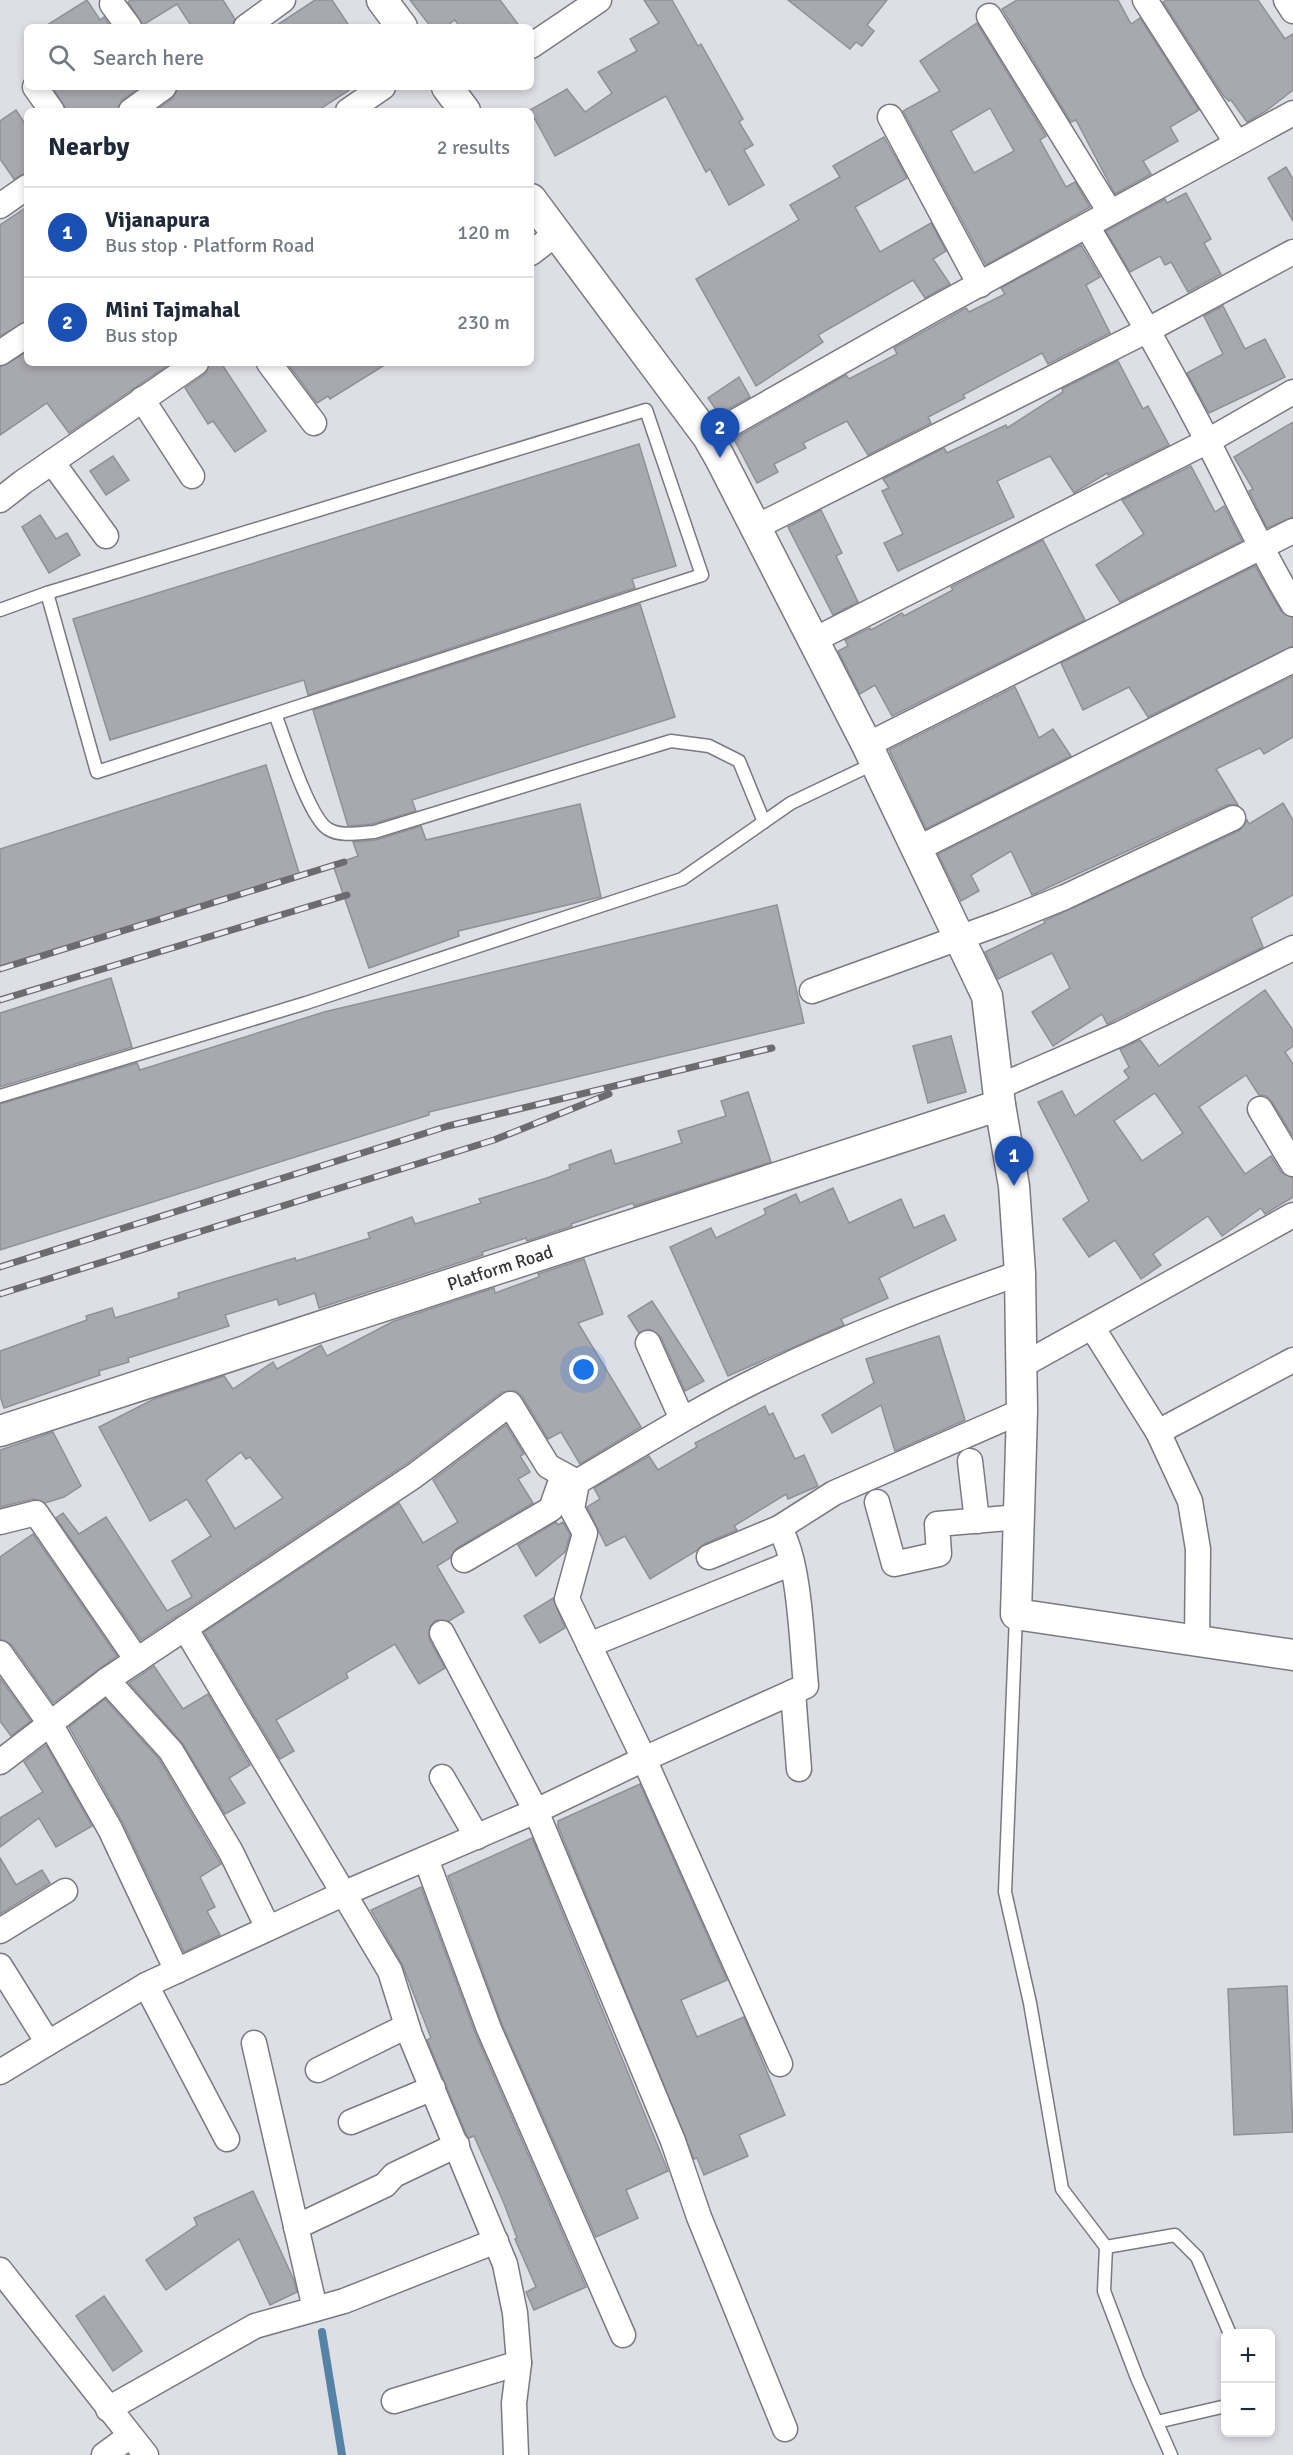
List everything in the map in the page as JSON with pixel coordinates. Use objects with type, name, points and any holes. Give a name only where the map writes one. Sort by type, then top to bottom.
[{"type":"street","points":[[534,44],[599,0]]},
{"type":"street","points":[[1145,0],[1236,142]]},
{"type":"street","points":[[1286,0],[1293,11]]},
{"type":"street","points":[[385,1],[400,24]]},
{"type":"street","points":[[249,24],[271,3]]},
{"type":"street","points":[[112,4],[127,24]]},
{"type":"street","points":[[989,16],[1110,212]]},
{"type":"street","points":[[37,90],[50,108]]},
{"type":"street","points":[[135,108],[160,90]]},
{"type":"street","points":[[352,108],[379,90]]},
{"type":"street","points":[[708,437],[1293,112]]},
{"type":"street","points":[[890,117],[980,285]]},
{"type":"street","points":[[0,206],[24,189]]},
{"type":"street","points":[[534,203],[708,437],[871,754],[987,996],[999,1096],[1014,1186],[1020,1273],[1022,1411],[1016,1614],[1293,1655]]},
{"type":"street","points":[[1087,226],[1148,330],[1208,441],[1259,548],[1293,604]]},
{"type":"street","points":[[534,251],[557,233]]},
{"type":"street","points":[[756,527],[1148,330],[1293,252]]},
{"type":"street","points":[[0,353],[24,336]]},
{"type":"street","points":[[0,500],[192,366]]},
{"type":"street","points":[[271,366],[314,423]]},
{"type":"street","points":[[812,641],[1208,441],[1293,392]]},
{"type":"street","points":[[142,399],[192,476]]},
{"type":"street","points":[[52,462],[106,536]]},
{"type":"street","points":[[871,754],[1293,531]]},
{"type":"street","points":[[917,849],[1293,660]]},
{"type":"street","points":[[812,991],[960,938],[1065,897],[1233,818]]},
{"type":"street","points":[[999,1096],[1293,948]]},
{"type":"street","name":"Platform Road","points":[[0,1431],[999,1096]]},
{"type":"street","points":[[1260,1109],[1293,1164]]},
{"type":"street","points":[[1021,1366],[1293,1215]]},
{"type":"street","points":[[464,1560],[551,1509],[570,1478],[763,1377],[888,1320],[1020,1273]]},
{"type":"street","points":[[1092,1327],[1158,1432],[1190,1501],[1198,1549],[1197,1641]]},
{"type":"street","points":[[648,1343],[682,1419]]},
{"type":"street","points":[[1158,1432],[1293,1360]]},
{"type":"street","points":[[0,1762],[49,1722],[107,1680],[414,1476],[510,1404],[548,1466],[570,1478]]},
{"type":"street","points":[[709,1557],[779,1528],[834,1493],[1022,1411]]},
{"type":"street","points":[[970,1461],[977,1521]]},
{"type":"street","points":[[570,1478],[572,1509],[585,1533],[567,1599],[644,1759],[780,2064]]},
{"type":"street","points":[[877,1502],[894,1564],[939,1554],[937,1524],[1019,1517]]},
{"type":"street","points":[[0,1522],[36,1513],[137,1660]]},
{"type":"street","points":[[0,2072],[146,1985],[345,1893],[536,1811],[644,1759],[806,1686],[792,1563],[785,1536],[779,1528]]},
{"type":"street","points":[[589,1645],[792,1563]]},
{"type":"street","points":[[184,1628],[390,1971],[407,2026],[505,2264],[515,2313],[519,2363],[514,2403],[516,2455]]},
{"type":"street","points":[[442,1633],[536,1811],[673,2141],[699,2217],[785,2429]]},
{"type":"street","points":[[0,1653],[49,1722],[110,1829],[177,1971]]},
{"type":"street","points":[[107,1680],[171,1751],[231,1851],[268,1928]]},
{"type":"street","points":[[794,1692],[799,1769]]},
{"type":"street","points":[[442,1777],[477,1837]]},
{"type":"street","points":[[426,1859],[489,2029],[623,2335]]},
{"type":"street","points":[[0,1931],[66,1891]]},
{"type":"street","points":[[0,1966],[48,2043]]},
{"type":"street","points":[[146,1985],[228,2139]]},
{"type":"street","points":[[318,2070],[407,2026]]},
{"type":"street","points":[[254,2043],[315,2308]]},
{"type":"street","points":[[351,2122],[433,2088]]},
{"type":"street","points":[[296,2227],[385,2185],[394,2175],[457,2145]]},
{"type":"street","points":[[108,2409],[255,2326],[344,2301],[496,2241]]},
{"type":"street","points":[[3,2281],[146,2455]]},
{"type":"street","points":[[394,2401],[519,2363]]},
{"type":"street","points":[[104,2455],[130,2436]]},
{"type":"lane","points":[[0,610],[47,592],[646,410],[702,575],[97,772],[47,592]]},
{"type":"lane","points":[[275,714],[312,809],[327,828],[347,834],[374,832],[671,741],[709,746],[739,761],[764,822]]},
{"type":"lane","points":[[0,1096],[306,1003],[682,879],[791,803],[871,754]]},
{"type":"lane","points":[[1016,1614],[1005,1892],[1030,2003],[1062,2189],[1106,2247],[1104,2291],[1172,2455]]},
{"type":"lane","points":[[1106,2247],[1175,2235],[1197,2257],[1228,2329]]},
{"type":"lane","points":[[1157,2422],[1221,2407]]},
{"type":"building","points":[[87,0],[100,20],[104,17],[109,24],[49,24]]},
{"type":"building","points":[[130,0],[223,0],[235,19],[233,24],[190,24],[177,4],[142,24],[128,2]]},
{"type":"building","points":[[315,0],[332,0],[348,24],[279,24]]},
{"type":"building","points":[[410,0],[500,0],[518,24],[458,24],[455,20],[449,24],[429,24]]},
{"type":"building","points":[[644,0],[672,0],[698,46],[701,44],[743,119],[739,122],[753,145],[744,150],[764,185],[729,205],[710,169],[706,172],[666,96],[555,156],[534,117],[534,108],[567,89],[585,112],[612,93],[598,72],[637,51],[630,39],[659,23]]},
{"type":"building","points":[[788,0],[887,0],[867,25],[874,31],[862,46],[856,42],[850,49]]},
{"type":"building","points":[[1017,0],[1118,0],[1131,24],[1140,18],[1199,110],[1170,127],[1178,141],[1143,161],[1151,174],[1115,194],[1076,120],[1071,122],[1002,9]]},
{"type":"building","points":[[1166,0],[1258,0],[1285,39],[1293,34],[1293,90],[1266,111],[1247,122],[1231,100],[1229,101],[1223,95],[1163,2]]},
{"type":"building","points":[[977,23],[1046,136],[1040,140],[1066,187],[1075,182],[1090,207],[986,265],[903,111],[940,91],[920,61]],"holes":[[[990,108],[1014,151],[974,173],[951,131]]]},
{"type":"building","points":[[54,90],[136,90],[122,100],[118,108],[65,108]]},
{"type":"building","points":[[177,90],[349,90],[322,108],[159,108],[173,98]]},
{"type":"building","points":[[16,110],[24,122],[24,174],[14,179],[0,159],[0,121]]},
{"type":"building","points":[[884,137],[907,178],[855,207],[880,252],[931,223],[946,251],[933,259],[950,284],[925,298],[913,280],[818,335],[823,342],[756,386],[696,279],[799,220],[790,205],[840,177],[833,166]]},
{"type":"building","points":[[1286,167],[1293,179],[1293,221],[1268,178]]},
{"type":"building","points":[[1186,193],[1211,239],[1204,243],[1221,274],[1188,292],[1171,262],[1165,265],[1160,256],[1130,272],[1106,231],[1165,199],[1167,203]]},
{"type":"building","points":[[24,209],[24,323],[0,336],[0,225]]},
{"type":"building","points":[[1081,245],[1100,277],[1086,285],[1110,333],[1048,364],[1042,353],[963,395],[965,398],[928,417],[931,423],[868,455],[847,421],[803,443],[806,448],[774,464],[778,472],[757,483],[734,439],[846,375],[849,379],[897,354],[894,348],[966,308],[969,312],[1005,294],[1001,288]]},
{"type":"building","points":[[1223,306],[1245,349],[1265,339],[1285,377],[1209,413],[1187,373],[1223,354],[1204,316]]},
{"type":"building","points":[[24,354],[24,366],[167,366],[69,433],[47,403],[0,435],[0,367]]},
{"type":"building","points":[[1118,361],[1143,409],[1148,406],[1169,445],[1108,475],[1107,473],[1074,493],[1050,456],[997,481],[1014,517],[898,571],[884,543],[903,534],[882,491],[889,488],[883,479],[944,448],[947,453],[1006,425],[1007,428],[1063,392],[1062,389]]},
{"type":"building","points":[[209,366],[223,366],[266,431],[235,452],[213,421],[208,424],[185,388],[205,374]]},
{"type":"building","points":[[289,366],[383,366],[330,399],[328,396],[317,403]]},
{"type":"building","points":[[739,377],[750,397],[719,414],[708,398]]},
{"type":"building","points":[[1293,422],[1293,517],[1267,528],[1249,491],[1253,489],[1234,457]]},
{"type":"building","points":[[639,444],[676,566],[632,579],[635,588],[308,695],[304,680],[110,740],[73,619]]},
{"type":"building","points":[[113,456],[129,480],[106,495],[90,471]]},
{"type":"building","points":[[1191,466],[1215,512],[1224,506],[1242,541],[1120,602],[1096,565],[1144,534],[1122,500]]},
{"type":"building","points":[[821,510],[842,553],[836,556],[858,602],[833,615],[788,527]]},
{"type":"building","points":[[40,515],[56,539],[67,533],[80,555],[49,573],[22,527]]},
{"type":"building","points":[[1043,540],[1085,620],[892,716],[875,685],[860,694],[838,651],[848,646],[845,640],[870,628],[871,630],[902,613],[904,616],[953,590],[951,587]]},
{"type":"building","points":[[1255,566],[1281,611],[1293,618],[1293,646],[1148,717],[1129,687],[1083,710],[1061,663]]},
{"type":"building","points":[[640,604],[675,717],[412,800],[416,811],[372,824],[348,826],[313,710]]},
{"type":"building","points":[[1293,676],[1293,737],[1264,754],[1260,748],[1216,769],[1238,805],[1227,805],[1032,895],[1011,851],[971,875],[979,891],[961,901],[938,854]]},
{"type":"building","points":[[1015,687],[1039,738],[1053,729],[1071,756],[926,829],[889,750]]},
{"type":"building","points":[[266,765],[300,876],[0,970],[0,849]]},
{"type":"building","points":[[1283,803],[1293,820],[1293,895],[1251,918],[1263,947],[1107,1024],[1102,1014],[1053,1046],[1032,1012],[1070,988],[1052,953],[998,979],[985,952],[1045,923],[1044,921],[1239,831],[1247,820],[1249,824]]},
{"type":"building","points":[[580,804],[601,897],[458,931],[459,936],[369,968],[333,865],[358,856],[353,842],[376,840],[421,826],[426,840]]},
{"type":"building","points":[[777,905],[804,1023],[429,1112],[429,1115],[0,1250],[0,1104],[137,1063],[140,1070],[324,1012]]},
{"type":"building","points":[[111,978],[132,1047],[0,1087],[0,1013]]},
{"type":"building","points":[[1265,990],[1293,1030],[1293,1046],[1285,1052],[1293,1064],[1293,1136],[1272,1102],[1266,1096],[1259,1095],[1246,1075],[1199,1107],[1245,1174],[1271,1156],[1281,1172],[1293,1178],[1293,1197],[1265,1214],[1261,1208],[1222,1236],[1208,1216],[1153,1254],[1161,1265],[1141,1279],[1115,1240],[1089,1257],[1063,1219],[1089,1201],[1038,1102],[1062,1091],[1075,1116],[1129,1078],[1124,1071],[1129,1067],[1120,1049],[1140,1040],[1159,1066]],"holes":[[[1155,1093],[1183,1133],[1142,1161],[1114,1121]]]},
{"type":"building","points":[[951,1036],[966,1092],[928,1103],[913,1046]]},
{"type":"building","points":[[748,1092],[771,1162],[634,1206],[633,1203],[571,1224],[572,1226],[527,1241],[526,1238],[482,1252],[483,1255],[319,1308],[315,1293],[279,1305],[277,1299],[225,1315],[229,1326],[128,1358],[129,1362],[99,1371],[100,1375],[4,1408],[0,1396],[0,1351],[87,1320],[86,1316],[112,1308],[115,1318],[179,1298],[178,1293],[370,1238],[368,1233],[412,1217],[415,1224],[481,1203],[479,1199],[547,1178],[570,1169],[569,1165],[611,1150],[615,1164],[682,1143],[678,1131],[726,1116],[721,1101]]},
{"type":"building","points":[[833,1188],[849,1223],[901,1199],[914,1228],[944,1215],[956,1240],[879,1278],[888,1298],[841,1319],[844,1325],[728,1376],[670,1247],[711,1228],[716,1238],[766,1214],[764,1209],[796,1194],[800,1203]]},
{"type":"building","points":[[584,1259],[603,1314],[578,1323],[641,1427],[580,1464],[561,1432],[548,1439],[522,1396],[516,1391],[502,1392],[406,1464],[141,1640],[56,1518],[63,1513],[79,1534],[106,1517],[167,1611],[192,1597],[172,1561],[211,1536],[187,1499],[150,1521],[99,1427],[154,1399],[224,1376],[233,1389],[273,1362],[277,1369],[321,1345],[327,1356],[394,1321],[494,1288],[495,1293],[539,1277],[538,1274]],"holes":[[[241,1452],[246,1459],[250,1457],[283,1498],[235,1529],[206,1480]]]},
{"type":"building","points":[[652,1301],[704,1381],[685,1391],[661,1337],[650,1329],[639,1333],[628,1316]]},
{"type":"building","points":[[939,1336],[965,1420],[895,1451],[881,1405],[832,1433],[822,1415],[874,1383],[866,1359]]},
{"type":"building","points":[[765,1406],[769,1415],[773,1413],[795,1459],[804,1455],[818,1486],[788,1499],[786,1494],[734,1526],[737,1530],[704,1544],[650,1579],[625,1536],[606,1546],[587,1507],[600,1499],[594,1488],[649,1456],[658,1470],[697,1447],[695,1443]]},
{"type":"building","points":[[506,1425],[524,1454],[520,1456],[530,1472],[518,1479],[533,1503],[457,1548],[450,1558],[437,1566],[464,1612],[449,1621],[436,1620],[430,1626],[429,1639],[445,1668],[419,1684],[395,1644],[346,1673],[348,1678],[276,1720],[294,1751],[280,1759],[204,1632],[399,1503],[423,1543],[458,1522],[433,1480]]},
{"type":"building","points":[[53,1432],[81,1486],[64,1497],[45,1503],[33,1499],[0,1507],[0,1450]]},
{"type":"building","points":[[556,1522],[558,1525],[563,1522],[570,1535],[565,1552],[536,1576],[518,1545]]},
{"type":"building","points":[[33,1534],[117,1656],[53,1703],[12,1645],[0,1639],[0,1557]]},
{"type":"building","points":[[553,1598],[565,1628],[540,1643],[524,1616]]},
{"type":"building","points":[[154,1666],[183,1709],[208,1694],[250,1765],[229,1778],[245,1803],[225,1814],[183,1744],[129,1683]]},
{"type":"building","points":[[0,1678],[31,1721],[11,1736],[0,1721]]},
{"type":"building","points":[[105,1699],[159,1759],[221,1864],[200,1877],[215,1907],[207,1911],[220,1935],[184,1952],[123,1823],[69,1727]]},
{"type":"building","points":[[46,1745],[92,1826],[56,1847],[39,1818],[0,1847],[0,1818],[43,1792],[24,1762]]},
{"type":"building","points":[[640,1784],[727,1980],[681,2000],[697,2037],[744,2017],[785,2115],[739,2135],[748,2156],[704,2175],[697,2158],[694,2159],[558,1826],[558,1821]]},
{"type":"building","points":[[532,1838],[668,2171],[626,2190],[638,2218],[596,2237],[502,2024],[448,1876]]},
{"type":"building","points":[[0,1858],[16,1885],[42,1870],[50,1883],[0,1914]]},
{"type":"building","points":[[421,1887],[476,2035],[586,2287],[534,2310],[526,2292],[536,2287],[515,2239],[517,2238],[503,2201],[474,2136],[469,2138],[467,2136],[427,2040],[431,2038],[402,1964],[371,1910]]},
{"type":"building","points":[[1287,1986],[1293,2132],[1234,2135],[1228,1989]]},
{"type":"building","points":[[253,2191],[293,2278],[297,2292],[270,2305],[239,2239],[166,2290],[146,2260],[197,2225],[194,2218]]},
{"type":"building","points":[[104,2296],[142,2351],[113,2371],[76,2316]]},
{"type":"waterway","points":[[322,2332],[342,2455]]},
{"type":"railway","points":[[0,969],[344,862]]},
{"type":"railway","points":[[0,1000],[347,895]]},
{"type":"railway","points":[[0,1267],[448,1126],[772,1048]]},
{"type":"railway","points":[[0,1294],[494,1140],[609,1094]]},
{"type":"place","name":"Mini Tajmahal","points":[[720,458]]},
{"type":"place","name":"Vijanapura","points":[[1014,1186]]}]
